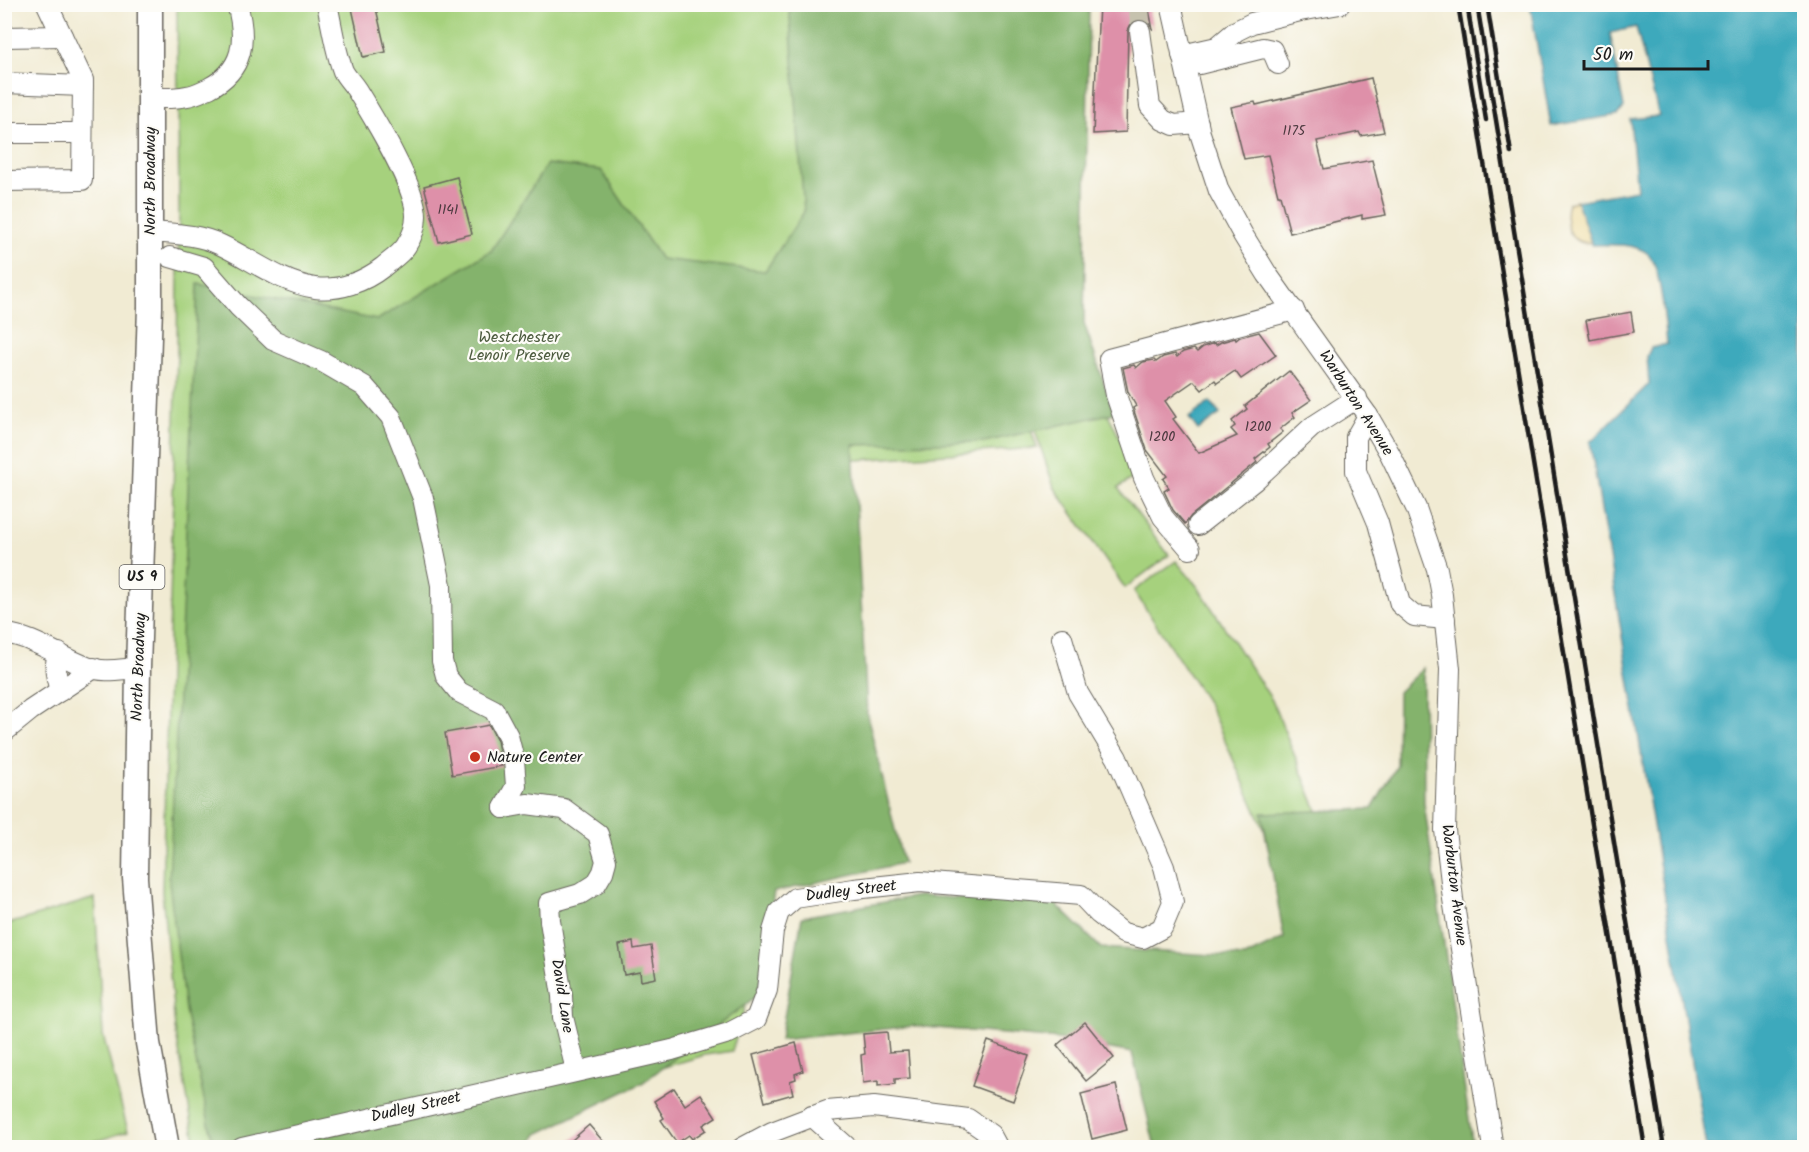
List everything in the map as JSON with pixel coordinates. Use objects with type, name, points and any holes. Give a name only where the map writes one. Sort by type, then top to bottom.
[{"type":"main road","name":"North Broadway","points":[[150,4],[150,232],[138,669],[135,878],[148,1043],[166,1148]]},
{"type":"street","points":[[4,181],[82,180],[82,80],[47,4]]},
{"type":"street","points":[[150,98],[190,96],[218,83],[234,69],[241,50],[242,39],[237,4]]},
{"type":"street","points":[[150,232],[189,235],[206,239],[282,279],[318,288],[335,289],[366,279],[405,247],[413,232],[416,216],[413,198],[388,145],[355,87],[344,73],[327,4]]},
{"type":"street","name":"Warburton Avenue","points":[[1171,4],[1198,123],[1220,191],[1243,235],[1357,398],[1390,454],[1416,508],[1437,569],[1450,669],[1445,830],[1453,899],[1493,1148]]},
{"type":"street","points":[[1184,61],[1217,47],[1236,31],[1252,23],[1340,4]]},
{"type":"street","points":[[1140,31],[1150,106],[1163,120],[1174,125],[1198,123]]},
{"type":"street","points":[[4,37],[62,36]]},
{"type":"street","points":[[1184,61],[1263,48],[1272,50],[1278,64]]},
{"type":"street","points":[[4,83],[83,86]]},
{"type":"street","points":[[4,133],[82,133]]},
{"type":"street","name":"David Lane","points":[[170,257],[204,267],[238,306],[273,339],[321,361],[364,386],[391,417],[423,498],[441,585],[442,661],[446,676],[459,692],[494,710],[508,736],[514,760],[516,786],[504,808],[527,804],[564,809],[598,834],[603,849],[606,861],[596,884],[579,894],[549,903],[563,1017],[576,1070]]},
{"type":"street","points":[[1190,549],[1163,517],[1144,478],[1116,395],[1109,359],[1294,310]]},
{"type":"street","points":[[1198,525],[1255,480],[1312,428],[1357,398]]},
{"type":"street","points":[[1368,416],[1356,437],[1356,471],[1377,523],[1400,604],[1414,616],[1445,618]]},
{"type":"street","points":[[4,633],[22,636],[94,668],[138,669]]},
{"type":"street","name":"Dudley Street","points":[[242,1148],[576,1070],[672,1050],[729,1033],[756,1019],[767,990],[773,931],[779,912],[795,898],[920,882],[1081,895],[1099,914],[1123,933],[1143,938],[1162,928],[1173,902],[1164,867],[1117,758],[1078,693],[1062,638]]},
{"type":"street","points":[[59,653],[55,662],[55,673],[60,691]]},
{"type":"street","points":[[4,732],[31,710],[94,668]]},
{"type":"street","points":[[742,1148],[772,1132],[827,1111],[874,1107],[968,1119],[991,1135],[998,1148]]},
{"type":"street","points":[[812,1116],[848,1148]]},
{"type":"green space","name":"Westchester Lenoir Preserve","points":[[177,5],[1002,5],[1011,369],[1037,448],[841,461],[748,901],[746,1003],[732,1051],[705,1055],[651,1071],[341,1147],[196,1147],[175,1028],[162,892],[177,350],[179,209]]},
{"type":"green space","name":"Westchester Lenoir Preserve","points":[[789,5],[1087,5],[1089,10],[1084,323],[1114,413],[984,442],[853,445],[867,714],[903,863],[774,892],[758,995],[642,1083],[537,1134],[529,1147],[214,1147],[185,1010],[169,882],[198,284],[377,320],[491,251],[547,164],[601,170],[661,259],[765,271],[804,212]]},
{"type":"green space","points":[[1089,337],[1106,410],[1138,475],[1118,488],[1169,555],[1125,588],[1054,487],[1014,369],[1065,340]]},
{"type":"green space","points":[[1176,561],[1198,587],[1272,700],[1325,830],[1335,1147],[1264,829],[1209,705],[1134,591]]},
{"type":"green space","points":[[1423,668],[1424,803],[1473,1147],[1155,1147],[1132,1053],[1059,1039],[914,1026],[780,1040],[802,917],[918,896],[1055,903],[1101,948],[1245,957],[1284,938],[1262,813],[1372,809],[1397,766],[1398,692]]},
{"type":"green space","points":[[95,898],[103,1035],[128,1131],[78,1147],[5,1147],[5,925]]},
{"type":"sand","points":[[1577,201],[1591,242],[1577,240],[1569,230],[1566,217],[1568,203]]},
{"type":"water","points":[[1530,5],[1804,5],[1804,1147],[1706,1147],[1590,442],[1649,384],[1647,356],[1651,348],[1667,344],[1659,281],[1652,259],[1641,249],[1634,247],[1592,245],[1577,201],[1637,190],[1630,119],[1659,116],[1636,27],[1610,33],[1624,108],[1617,115],[1551,126]]},
{"type":"water","points":[[1210,402],[1220,414],[1198,430],[1189,418]]},
{"type":"building","points":[[351,4],[375,4],[386,52],[363,57]]},
{"type":"building","points":[[1099,4],[1148,4],[1153,30],[1149,23],[1139,19],[1132,22],[1128,30],[1126,132],[1093,134]]},
{"type":"building","points":[[1371,78],[1384,132],[1361,136],[1359,132],[1317,141],[1324,169],[1372,160],[1386,215],[1362,219],[1362,215],[1290,233],[1268,155],[1244,159],[1231,107],[1255,102],[1256,105]]},
{"type":"building","points":[[457,177],[472,234],[439,242],[424,186]]},
{"type":"building","points":[[1631,312],[1634,332],[1590,340],[1586,320]]},
{"type":"building","points":[[1259,332],[1276,355],[1241,379],[1235,371],[1217,383],[1215,380],[1202,390],[1194,381],[1165,401],[1176,417],[1173,419],[1199,453],[1237,436],[1231,429],[1235,426],[1232,421],[1247,409],[1245,406],[1289,371],[1311,400],[1292,413],[1295,417],[1280,429],[1283,432],[1255,459],[1257,462],[1191,516],[1185,524],[1173,510],[1164,491],[1169,488],[1163,479],[1167,476],[1147,450],[1133,408],[1136,406],[1128,392],[1123,368],[1134,365],[1136,368],[1143,362],[1154,360],[1156,362],[1163,357],[1175,354],[1177,357],[1183,352],[1194,349],[1197,352],[1215,343],[1216,345],[1235,338],[1236,340]]},
{"type":"building","name":"Nature Center","points":[[489,725],[497,740],[502,766],[452,775],[445,733]]},
{"type":"building","points":[[633,942],[634,949],[651,946],[656,978],[641,981],[640,972],[624,975],[619,945]]},
{"type":"building","points":[[1085,1022],[1114,1058],[1086,1081],[1057,1045]]},
{"type":"building","points":[[887,1032],[889,1052],[908,1051],[910,1078],[895,1079],[895,1084],[878,1086],[878,1081],[863,1083],[861,1055],[865,1054],[863,1034]]},
{"type":"building","points":[[988,1041],[1029,1056],[1013,1101],[972,1086]]},
{"type":"building","points":[[796,1043],[803,1071],[795,1074],[796,1079],[790,1081],[793,1094],[765,1102],[753,1055]]},
{"type":"building","points":[[1116,1085],[1127,1130],[1092,1139],[1081,1094]]},
{"type":"building","points":[[674,1088],[685,1105],[701,1094],[716,1117],[703,1125],[706,1130],[692,1139],[689,1135],[677,1143],[661,1120],[664,1118],[654,1101]]},
{"type":"building","points":[[589,1125],[609,1148],[563,1148]]},
{"type":"tunnel","points":[[1139,4],[1140,31]]},
{"type":"railway","points":[[1458,4],[1645,1148]]},
{"type":"railway","points":[[1467,4],[1486,120]]},
{"type":"railway","points":[[1477,4],[1664,1148]]},
{"type":"railway","points":[[1487,4],[1511,153]]},
{"type":"place","name":"Nature Center","points":[[475,757]]}]
